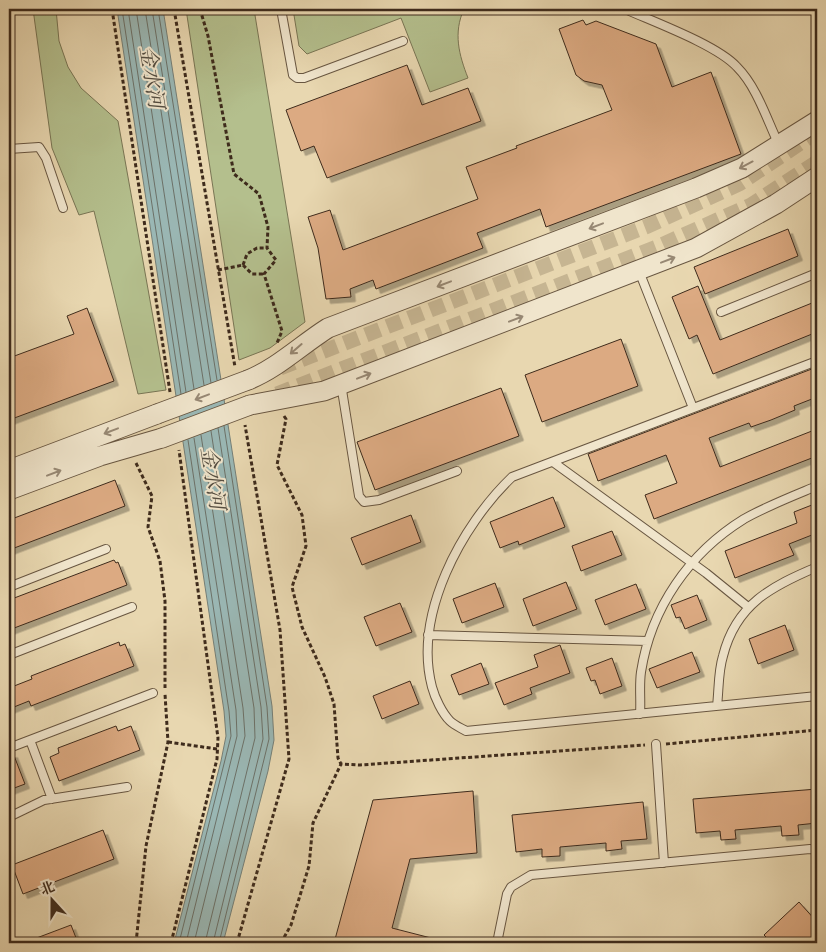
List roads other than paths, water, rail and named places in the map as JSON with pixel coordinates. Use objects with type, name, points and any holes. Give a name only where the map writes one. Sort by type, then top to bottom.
[{"type":"street","points":[[9,470],[157,414],[242,379],[264,374],[302,344],[328,328],[696,188],[742,168],[780,146],[817,121]]},
{"type":"street","points":[[9,490],[100,456],[170,440],[246,410],[280,399],[324,391],[639,271],[696,248],[776,204],[817,177]]},
{"type":"lane","points":[[281,9],[293,75],[297,78],[304,78],[403,40]]},
{"type":"lane","points":[[625,9],[715,50],[737,67],[751,87],[780,146]]},
{"type":"lane","points":[[9,149],[39,147],[46,158],[63,208]]},
{"type":"lane","points":[[639,271],[693,408]]},
{"type":"lane","points":[[721,312],[817,273]]},
{"type":"lane","points":[[817,360],[512,478],[481,511],[454,556],[432,616],[428,635],[428,662],[435,696],[449,720],[466,731],[817,696]]},
{"type":"lane","points":[[341,384],[360,496],[364,502],[379,500],[457,471]]},
{"type":"lane","points":[[553,462],[692,563],[748,607]]},
{"type":"lane","points":[[640,714],[641,673],[651,629],[665,598],[700,552],[744,519],[817,486]]},
{"type":"lane","points":[[9,587],[106,549]]},
{"type":"lane","points":[[717,706],[722,657],[732,628],[748,607],[785,581],[817,567]]},
{"type":"lane","points":[[9,655],[132,607]]},
{"type":"lane","points":[[428,635],[648,641]]},
{"type":"lane","points":[[9,748],[154,693]]},
{"type":"lane","points":[[30,740],[52,799]]},
{"type":"lane","points":[[656,744],[664,863]]},
{"type":"lane","points":[[9,817],[52,799],[127,787]]},
{"type":"lane","points":[[497,943],[507,894],[511,887],[531,875],[810,849],[817,851]]},
{"type":"water","name":"金水河","points":[[117,9],[163,9],[272,706],[274,740],[268,771],[223,943],[174,943],[226,736],[224,711]]},
{"type":"tunnel","points":[[280,368],[648,226],[739,184],[817,132]]},
{"type":"tunnel","points":[[277,394],[657,247],[751,205],[817,162]]}]
